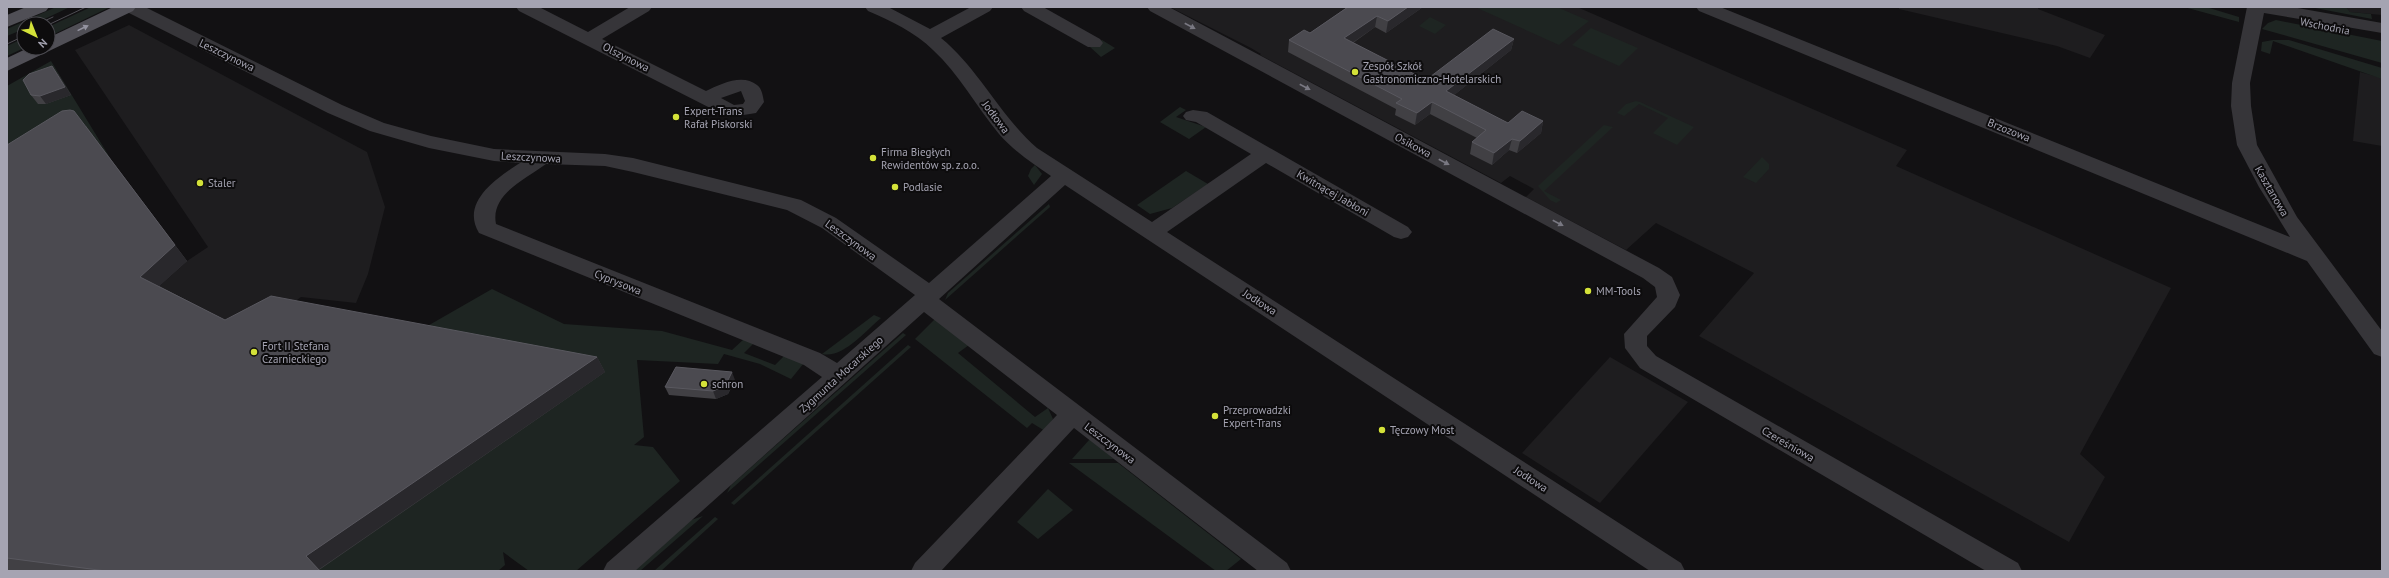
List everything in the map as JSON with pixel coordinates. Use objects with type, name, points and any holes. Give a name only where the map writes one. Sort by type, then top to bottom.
[{"type":"main road","points":[[9,20],[40,7]]},
{"type":"main road","points":[[56,42],[139,9]]},
{"type":"main road","points":[[7,65],[26,56]]},
{"type":"street","name":"Olszynowa","points":[[525,7],[590,38],[726,108],[738,112],[749,109],[755,102],[751,89],[742,85],[736,86],[708,98]]},
{"type":"street","points":[[590,38],[643,7]]},
{"type":"street","name":"Jodłowa","points":[[874,7],[910,24],[929,37],[950,56],[1008,134],[1030,153],[1672,571]]},
{"type":"street","points":[[929,37],[984,7]]},
{"type":"street","points":[[1030,7],[1094,43]]},
{"type":"street","name":"Osikowa","points":[[1156,7],[1631,262],[1651,273],[1667,287]]},
{"type":"street","name":"Brzozowa","points":[[1705,7],[2313,255]]},
{"type":"street","name":"Kasztanowa","points":[[2262,8],[2240,83],[2240,106],[2250,154],[2269,187],[2313,255],[2382,348]]},
{"type":"street","name":"Wschodnia","points":[[2262,8],[2382,28]]},
{"type":"street","name":"Wschodnia","points":[[2262,8],[2297,20],[2382,37]]},
{"type":"street","name":"Leszczynowa","points":[[139,9],[349,116],[378,127],[430,142],[494,155],[605,160],[633,165],[794,205],[829,223],[927,298],[1072,415],[1278,571]]},
{"type":"street","name":"Kwitnącej Jabłoni","points":[[1193,116],[1200,116],[1401,232]]},
{"type":"street","points":[[1153,232],[1265,154]]},
{"type":"street","name":"Cyprysowa","points":[[541,158],[488,198],[483,208],[482,218],[486,228],[812,359],[839,376]]},
{"type":"street","name":"Zygmunta Mocarskiego","points":[[616,571],[839,376],[1064,175]]},
{"type":"street","name":"Czereśniowa","points":[[1667,287],[1669,295],[1666,301],[1637,331],[1634,337],[1636,348],[1648,362],[2008,571]]},
{"type":"street","points":[[924,571],[1072,415]]},
{"type":"shaded area","points":[[56,7],[70,7],[51,16],[36,16]]},
{"type":"shaded area","points":[[91,7],[110,7],[56,33],[56,23]]},
{"type":"shaded area","points":[[1170,7],[1577,7],[1907,150],[1896,166],[2171,288],[2080,454],[2105,477],[2069,542],[1699,336],[1754,273],[1656,223],[1626,250],[1526,197],[1534,189],[1510,176],[1501,183],[1260,55],[1261,54],[1251,48]]},
{"type":"shaded area","points":[[1475,7],[1557,7],[1589,21],[1559,45]]},
{"type":"shaded area","points":[[1899,7],[2038,7],[2038,9],[2105,35],[2090,58],[2057,46],[1899,9]]},
{"type":"shaded area","points":[[2184,7],[2206,7],[2239,17],[2239,22]]},
{"type":"shaded area","points":[[2310,7],[2346,7],[2350,12],[2371,14],[2372,19]]},
{"type":"shaded area","points":[[2346,7],[2382,7],[2382,15],[2350,12]]},
{"type":"shaded area","points":[[1430,17],[1446,25],[1435,34],[1419,26]]},
{"type":"shaded area","points":[[2276,20],[2382,41],[2382,63],[2262,29],[2268,23]]},
{"type":"shaded area","points":[[16,25],[16,32],[7,36],[7,29]]},
{"type":"shaded area","name":"Staler","points":[[129,25],[367,152],[385,207],[368,274],[356,303],[301,297],[282,311],[236,335],[153,292],[187,261],[208,247],[75,50]]},
{"type":"shaded area","points":[[1591,28],[1638,48],[1619,66],[1572,45]]},
{"type":"shaded area","points":[[1102,40],[1115,48],[1101,57],[1090,47]]},
{"type":"shaded area","points":[[2273,40],[2289,40],[2382,68],[2382,79],[2273,41],[2270,54],[2261,51],[2262,42]]},
{"type":"shaded area","points":[[16,42],[16,52],[7,56],[7,46]]},
{"type":"shaded area","name":"Fort II Stefana Czarnieckiego","points":[[51,61],[176,266],[118,306],[136,349],[410,336],[492,289],[564,324],[662,331],[732,350],[744,339],[754,343],[744,353],[775,365],[785,355],[804,363],[791,379],[760,364],[724,354],[718,364],[637,360],[644,437],[634,445],[653,447],[680,481],[576,571],[529,571],[503,552],[505,565],[498,571],[7,571],[7,86]]},
{"type":"shaded area","points":[[2360,72],[2382,78],[2382,146],[2353,141]]},
{"type":"shaded area","points":[[1636,101],[1694,127],[1677,145],[1653,133],[1668,118],[1639,104],[1624,116],[1617,113],[1626,104]]},
{"type":"shaded area","points":[[1180,107],[1186,110],[1176,117],[1206,127],[1189,139],[1160,122]]},
{"type":"shaded area","points":[[1604,125],[1613,127],[1544,191],[1561,200],[1556,203],[1550,200],[1538,186]]},
{"type":"shaded area","points":[[1762,157],[1769,164],[1769,169],[1756,183],[1743,177]]},
{"type":"shaded area","points":[[1035,165],[1042,174],[1034,185],[1028,176],[1031,169]]},
{"type":"shaded area","points":[[1186,171],[1208,184],[1172,208],[1150,214],[1137,205]]},
{"type":"shaded area","points":[[1049,204],[1050,207],[945,300],[948,293]]},
{"type":"shaded area","points":[[874,315],[881,318],[846,348],[830,354],[822,354]]},
{"type":"shaded area","points":[[935,319],[969,345],[958,353],[1035,417],[1048,408],[1053,419],[1045,431],[1032,423],[1027,428],[915,339]]},
{"type":"shaded area","points":[[903,333],[906,335],[727,493],[731,485]]},
{"type":"shaded area","points":[[908,345],[911,347],[734,505],[731,503]]},
{"type":"shaded area","points":[[1610,357],[1688,402],[1600,503],[1522,453]]},
{"type":"shaded area","points":[[1090,439],[1114,459],[1072,459]]},
{"type":"shaded area","points":[[1069,463],[1118,463],[1241,559],[1226,571],[1216,571]]},
{"type":"shaded area","points":[[1048,489],[1073,510],[1038,539],[1017,522]]},
{"type":"shaded area","points":[[703,516],[640,571],[634,571],[691,520]]},
{"type":"shaded area","points":[[715,517],[718,519],[661,571],[654,571]]},
{"type":"building","points":[[1348,7],[1408,7],[1388,21],[1377,16],[1344,38],[1426,80],[1493,29],[1514,39],[1446,91],[1508,123],[1522,111],[1543,121],[1520,141],[1512,139],[1494,153],[1472,142],[1486,130],[1432,102],[1417,113],[1396,103],[1402,99],[1289,40],[1304,30],[1310,33]]},
{"type":"building","points":[[52,66],[65,87],[40,96],[31,95],[23,80],[29,74]]},
{"type":"building","name":"Fort II Stefana Czarnieckiego","points":[[62,111],[74,111],[175,245],[140,277],[225,320],[271,296],[597,357],[306,556],[320,571],[106,571],[7,558],[7,145]]},
{"type":"building","points":[[676,367],[732,372],[725,386],[713,391],[665,387]]},
{"type":"tram line","points":[[56,21],[86,7]]},
{"type":"tram line","points":[[7,44],[16,40]]},
{"type":"place","name":"Zespół Szkół Gastronomiczno-Hotelarskich","points":[[1355,72]]},
{"type":"place","name":"Expert-Trans Rafał Piskorski","points":[[676,117]]},
{"type":"place","name":"Firma Biegłych Rewidentów sp. z.o.o.","points":[[873,158]]},
{"type":"place","name":"Staler","points":[[200,183]]},
{"type":"place","name":"Podlasie","points":[[895,187]]},
{"type":"place","name":"MM-Tools","points":[[1588,291]]},
{"type":"place","name":"Fort II Stefana Czarnieckiego","points":[[254,352]]},
{"type":"place","name":"schron","points":[[704,384]]},
{"type":"place","name":"Przeprowadzki Expert-Trans","points":[[1215,416]]},
{"type":"place","name":"Tęczowy Most","points":[[1382,430]]}]
